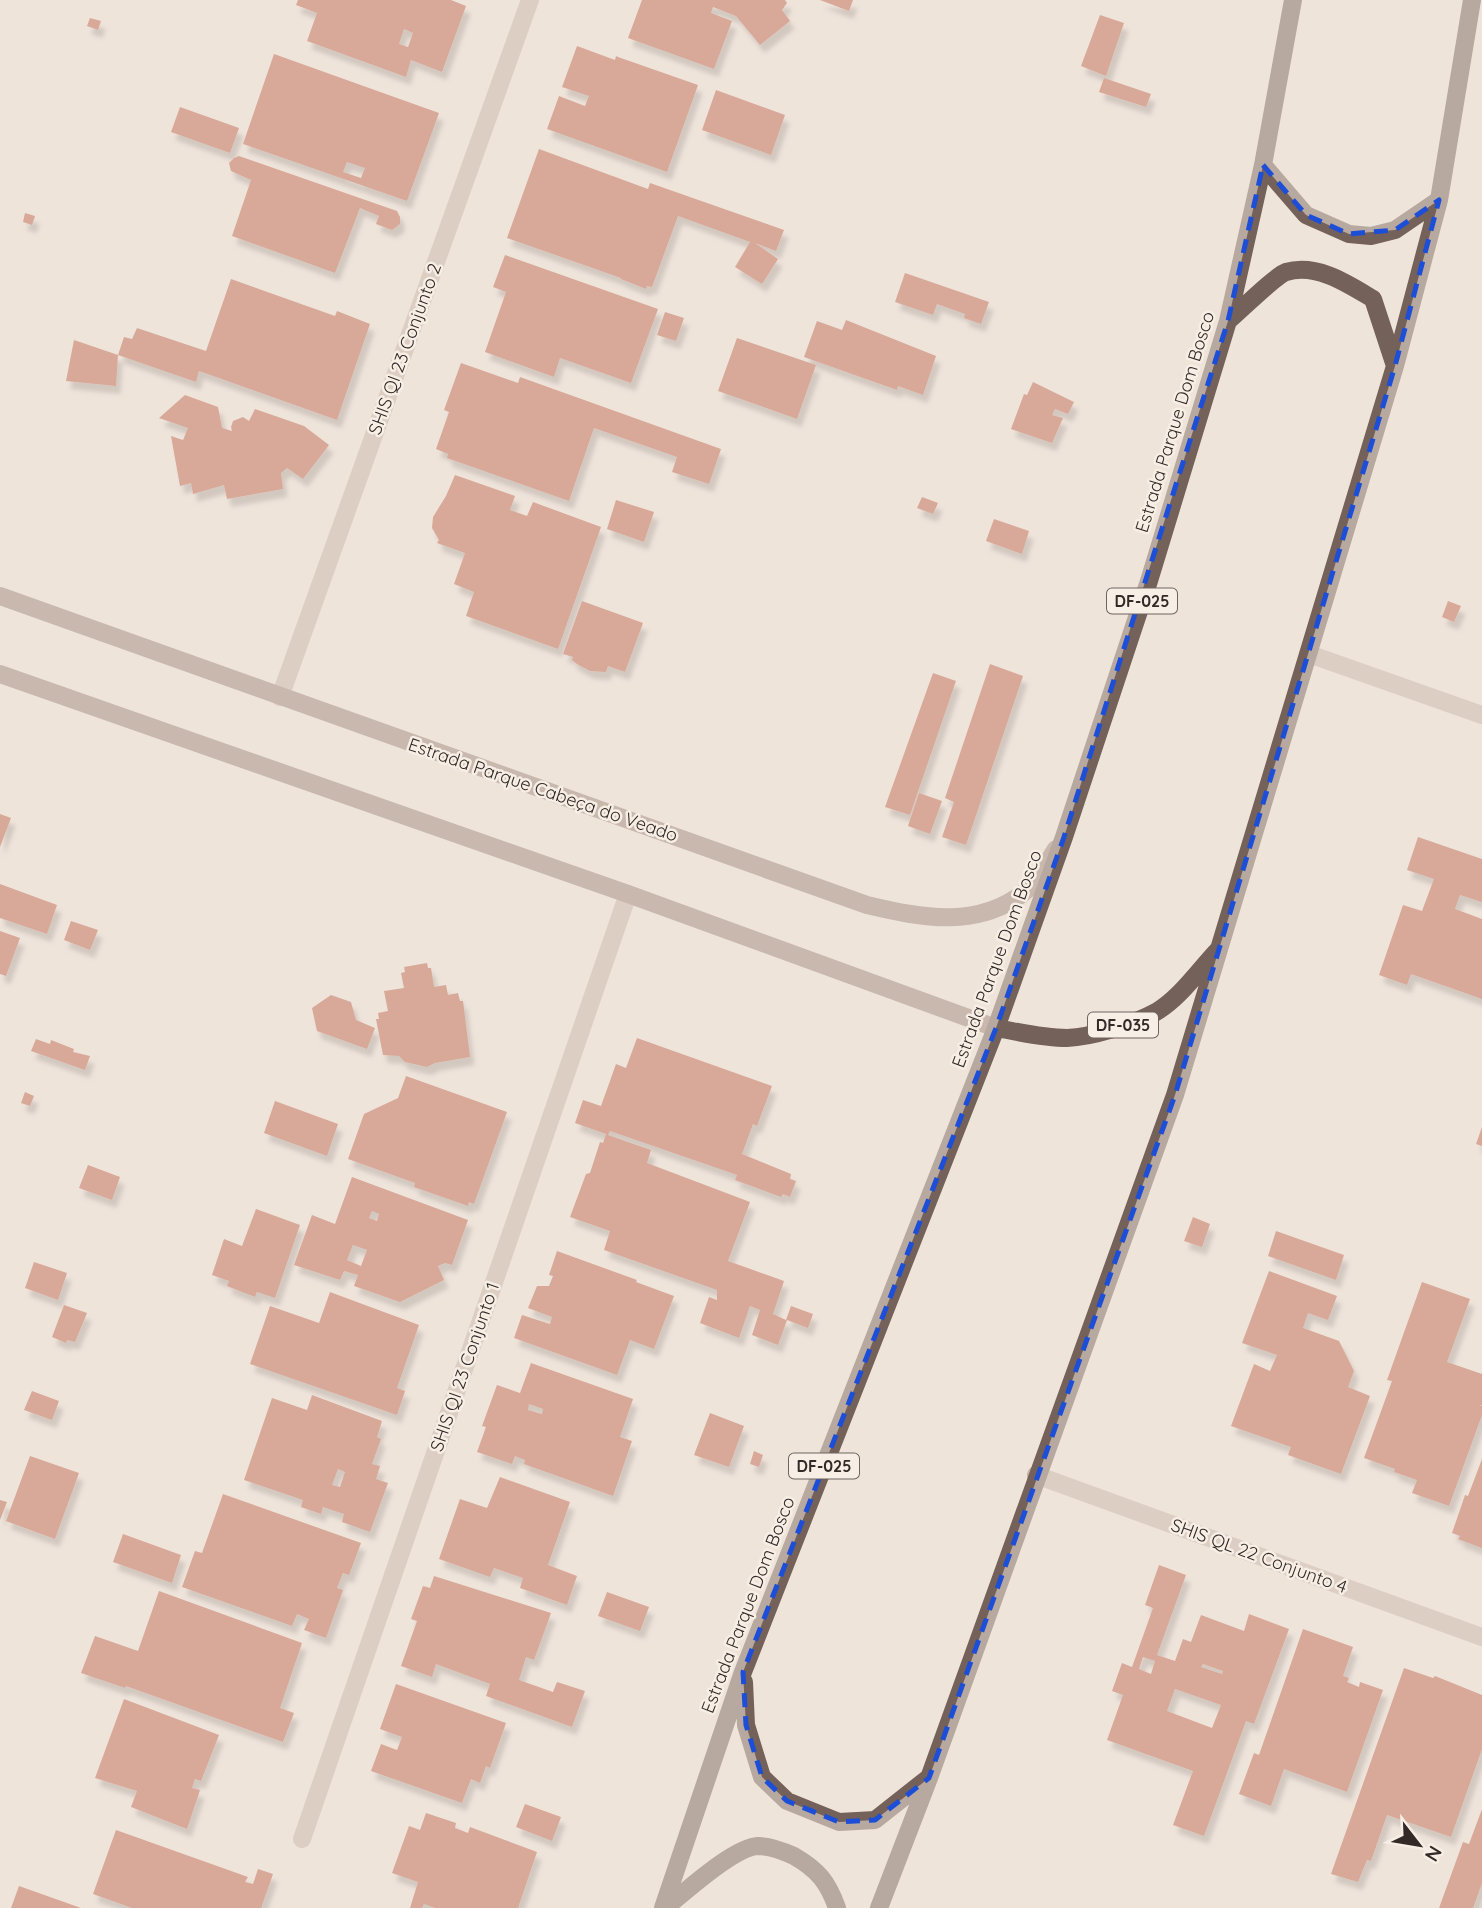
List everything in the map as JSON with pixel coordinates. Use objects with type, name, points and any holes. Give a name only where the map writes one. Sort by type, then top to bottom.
[{"type":"main road","name":"Estrada Parque Dom Bosco","points":[[664,1908],[743,1672],[996,1028],[1064,837],[1149,581],[1228,321],[1263,165],[1293,0]]},
{"type":"main road","points":[[879,1908],[929,1778],[1175,1095],[1395,366],[1439,200],[1472,0]]},
{"type":"main road","points":[[1263,165],[1306,215],[1349,234],[1371,236],[1395,230],[1439,200]]},
{"type":"main road","points":[[1228,321],[1284,272],[1306,270],[1340,280],[1373,299],[1395,366]]},
{"type":"main road","name":"Estrada Parque Cabeça do Veado","points":[[0,596],[867,905],[917,917],[964,918],[999,908],[1030,888],[1064,837]]},
{"type":"main road","name":"DF-035","points":[[0,674],[628,894],[996,1028],[1044,1037],[1069,1038],[1127,1024],[1156,1012],[1172,999],[1221,946]]},
{"type":"main road","points":[[743,1672],[746,1725],[762,1777],[787,1801],[839,1822],[875,1821],[929,1778]]},
{"type":"main road","points":[[664,1908],[734,1854],[757,1846],[782,1850],[814,1868],[838,1908]]},
{"type":"street","name":"SHIS QI 23 Conjunto 2","points":[[279,697],[530,0]]},
{"type":"street","points":[[1309,654],[1482,715]]},
{"type":"street","name":"SHIS QI 23 Conjunto 1","points":[[302,1839],[628,894]]},
{"type":"street","name":"SHIS QL 22 Conjunto 4","points":[[1036,1475],[1482,1637]]},
{"type":"highlighted area","points":[[1263,165],[1306,215],[1349,234],[1395,230],[1439,200],[1395,366],[1175,1095],[929,1778],[875,1820],[839,1822],[787,1801],[762,1777],[746,1725],[743,1672],[996,1028],[1064,837],[1228,321]]},
{"type":"building","points":[[298,0],[451,0],[466,6],[442,72],[411,60],[406,77],[307,41],[317,13],[296,5]],"holes":[[[404,29],[413,33],[408,47],[399,44]]]},
{"type":"building","points":[[642,0],[785,0],[787,3],[782,10],[790,21],[760,45],[736,16],[713,7],[711,13],[732,21],[714,69],[628,38]]},
{"type":"building","points":[[820,0],[853,0],[849,11]]},
{"type":"building","points":[[1100,15],[1124,23],[1106,76],[1081,66]]},
{"type":"building","points":[[90,18],[101,21],[98,30],[87,26]]},
{"type":"building","points":[[577,46],[615,60],[616,56],[698,85],[667,172],[547,129],[559,96],[585,106],[589,96],[562,87]]},
{"type":"building","points":[[274,54],[439,113],[407,201],[243,144]],"holes":[[[347,162],[365,168],[361,178],[343,172]]]},
{"type":"building","points":[[1104,78],[1151,94],[1146,107],[1099,92]]},
{"type":"building","points":[[716,90],[785,115],[771,155],[702,130]]},
{"type":"building","points":[[180,107],[239,128],[230,153],[171,132]]},
{"type":"building","points":[[539,149],[648,189],[650,183],[784,230],[776,251],[755,243],[778,259],[762,284],[735,267],[750,242],[678,216],[652,287],[647,286],[646,289],[507,238]]},
{"type":"building","points":[[239,156],[397,211],[400,224],[392,230],[376,224],[379,216],[360,208],[335,273],[232,236],[251,180],[231,171],[229,163]]},
{"type":"building","points":[[25,213],[35,216],[32,225],[23,222]]},
{"type":"building","points":[[505,255],[658,309],[631,383],[560,358],[554,377],[485,352],[506,292],[493,287]]},
{"type":"building","points":[[905,273],[989,302],[981,324],[964,318],[965,314],[937,304],[933,315],[895,302]]},
{"type":"building","points":[[231,279],[335,316],[337,311],[370,324],[337,420],[199,371],[196,382],[118,355],[124,337],[132,339],[137,328],[206,351]]},
{"type":"building","points":[[665,312],[684,318],[676,341],[657,335]]},
{"type":"building","points":[[846,320],[936,356],[923,395],[898,386],[897,390],[804,357],[817,321],[842,330]]},
{"type":"building","points":[[737,338],[816,365],[797,419],[718,391]]},
{"type":"building","points":[[74,340],[118,355],[116,386],[66,381]]},
{"type":"building","points":[[461,363],[518,383],[520,377],[721,449],[709,484],[672,472],[677,457],[594,428],[569,501],[447,458],[448,454],[436,449],[449,412],[444,410]]},
{"type":"building","points":[[1033,382],[1074,402],[1068,414],[1055,409],[1052,415],[1063,418],[1052,443],[1011,429],[1024,394],[1027,395]]},
{"type":"building","points":[[185,395],[218,407],[222,428],[232,431],[233,421],[243,417],[249,421],[255,409],[304,426],[329,445],[303,479],[287,468],[281,473],[283,489],[227,499],[224,485],[193,494],[191,483],[180,486],[171,436],[183,440],[188,428],[159,418]]},
{"type":"building","points":[[455,475],[515,496],[510,510],[527,516],[533,502],[601,527],[558,649],[466,616],[474,592],[454,584],[465,553],[437,543],[439,540],[432,528],[433,517]]},
{"type":"building","points":[[922,497],[938,503],[933,514],[917,508]]},
{"type":"building","points":[[616,500],[654,512],[644,542],[607,529]]},
{"type":"building","points":[[994,519],[1029,531],[1022,554],[986,541]]},
{"type":"building","points":[[582,601],[643,623],[625,672],[608,666],[606,672],[590,671],[572,660],[573,657],[563,654]]},
{"type":"building","points":[[1448,601],[1461,606],[1454,622],[1442,617]]},
{"type":"building","points":[[990,664],[1023,676],[966,845],[942,837],[954,802],[945,798]]},
{"type":"building","points":[[933,673],[956,681],[910,815],[885,807]]},
{"type":"building","points":[[919,793],[942,801],[930,834],[908,826]]},
{"type":"building","points":[[0,814],[11,818],[0,847]]},
{"type":"building","points":[[1418,837],[1482,859],[1482,902],[1460,895],[1455,909],[1482,919],[1482,999],[1411,974],[1407,985],[1379,975],[1403,905],[1422,911],[1434,879],[1407,870]]},
{"type":"building","points":[[0,884],[57,905],[47,934],[0,918]]},
{"type":"building","points":[[71,921],[98,930],[90,950],[64,940]]},
{"type":"building","points":[[0,931],[20,938],[6,976],[0,974]]},
{"type":"building","points":[[427,963],[428,968],[431,968],[434,987],[446,985],[448,995],[458,993],[460,1001],[463,1001],[470,1057],[427,1067],[405,1062],[399,1056],[383,1055],[376,1019],[379,1019],[378,1013],[388,1011],[384,991],[404,988],[401,973],[405,972],[404,967]]},
{"type":"building","points":[[331,995],[351,1002],[356,1020],[375,1028],[367,1049],[317,1031],[312,1008]]},
{"type":"building","points":[[637,1038],[772,1086],[757,1126],[753,1124],[742,1154],[791,1174],[790,1179],[796,1181],[790,1197],[783,1194],[781,1197],[735,1180],[737,1175],[610,1131],[608,1135],[651,1150],[647,1163],[750,1202],[728,1261],[784,1281],[773,1314],[786,1320],[791,1306],[813,1314],[808,1328],[787,1320],[778,1345],[752,1335],[760,1310],[750,1306],[739,1338],[700,1323],[709,1297],[717,1300],[717,1290],[604,1250],[610,1231],[570,1217],[586,1174],[590,1173],[600,1142],[603,1143],[606,1134],[575,1123],[583,1100],[601,1106],[616,1064],[626,1068]]},
{"type":"building","points":[[36,1039],[50,1044],[51,1040],[74,1049],[73,1052],[90,1056],[85,1070],[31,1051]]},
{"type":"building","points":[[406,1076],[507,1112],[474,1204],[469,1202],[468,1206],[414,1187],[415,1183],[348,1159],[364,1114],[398,1098]]},
{"type":"building","points":[[25,1092],[34,1096],[30,1106],[21,1103]]},
{"type":"building","points":[[275,1101],[338,1124],[327,1156],[264,1133]]},
{"type":"building","points":[[1482,1127],[1482,1146],[1476,1144]]},
{"type":"building","points":[[88,1165],[120,1177],[112,1200],[79,1188]]},
{"type":"building","points":[[352,1177],[468,1220],[452,1265],[445,1263],[438,1266],[444,1280],[400,1302],[354,1286],[358,1275],[344,1271],[340,1280],[294,1265],[312,1215],[335,1224]],"holes":[[[372,1211],[379,1214],[377,1221],[369,1218]],[[353,1245],[367,1250],[361,1266],[347,1260]]]},
{"type":"building","points":[[256,1209],[300,1225],[275,1298],[257,1292],[255,1297],[227,1286],[229,1281],[212,1275],[224,1239],[242,1246]]},
{"type":"building","points":[[1193,1217],[1210,1224],[1202,1247],[1184,1241]]},
{"type":"building","points":[[1276,1231],[1344,1255],[1336,1280],[1268,1256]]},
{"type":"building","points":[[557,1251],[674,1296],[654,1349],[630,1340],[617,1375],[514,1338],[522,1315],[550,1324],[552,1317],[528,1308],[537,1286],[549,1286],[553,1276],[549,1275]]},
{"type":"building","points":[[34,1262],[67,1273],[58,1300],[25,1288]]},
{"type":"building","points":[[1269,1271],[1337,1296],[1328,1320],[1308,1313],[1303,1328],[1339,1341],[1354,1371],[1348,1387],[1370,1396],[1341,1474],[1288,1455],[1291,1447],[1231,1426],[1254,1364],[1270,1371],[1277,1355],[1242,1343]]},
{"type":"building","points":[[1422,1282],[1470,1299],[1447,1362],[1482,1374],[1482,1405],[1479,1405],[1482,1406],[1482,1415],[1449,1506],[1412,1493],[1417,1480],[1364,1458],[1392,1381],[1387,1380]]},
{"type":"building","points":[[330,1292],[419,1325],[397,1388],[405,1391],[397,1415],[250,1364],[270,1306],[319,1323]]},
{"type":"building","points":[[64,1305],[87,1313],[75,1342],[67,1340],[66,1343],[52,1337]]},
{"type":"building","points":[[531,1363],[633,1399],[620,1437],[632,1441],[613,1496],[524,1464],[525,1460],[515,1456],[512,1464],[477,1452],[486,1427],[482,1426],[497,1385],[520,1393]],"holes":[[[529,1404],[543,1409],[542,1414],[528,1410]]]},
{"type":"building","points":[[32,1391],[59,1401],[52,1420],[24,1410]]},
{"type":"building","points":[[312,1395],[382,1421],[377,1437],[381,1439],[372,1464],[380,1466],[376,1479],[388,1483],[370,1532],[342,1522],[344,1514],[323,1507],[321,1514],[301,1507],[303,1500],[244,1480],[272,1398],[307,1410]],"holes":[[[338,1469],[345,1472],[340,1487],[332,1485]]]},
{"type":"building","points":[[710,1413],[744,1426],[729,1467],[694,1455]]},
{"type":"building","points":[[754,1451],[763,1455],[759,1467],[750,1464]]},
{"type":"building","points":[[30,1456],[79,1473],[55,1539],[6,1521]]},
{"type":"building","points":[[1482,1459],[1482,1548],[1458,1539],[1460,1536],[1452,1533],[1465,1495],[1468,1496]]},
{"type":"building","points":[[500,1477],[570,1502],[548,1565],[577,1576],[567,1605],[520,1588],[523,1578],[494,1568],[490,1577],[439,1559],[460,1499],[487,1508]]},
{"type":"building","points":[[223,1494],[361,1543],[349,1575],[343,1573],[337,1588],[343,1590],[326,1638],[304,1630],[309,1619],[297,1614],[292,1626],[182,1587],[195,1551],[202,1553]]},
{"type":"building","points":[[0,1500],[7,1502],[0,1520]]},
{"type":"building","points":[[123,1534],[181,1555],[172,1583],[113,1562]]},
{"type":"building","points":[[1159,1565],[1186,1575],[1157,1655],[1175,1661],[1183,1639],[1191,1642],[1201,1615],[1244,1631],[1249,1614],[1289,1629],[1254,1724],[1246,1721],[1204,1836],[1173,1825],[1193,1771],[1107,1740],[1123,1695],[1112,1691],[1122,1663],[1132,1667],[1153,1608],[1145,1605]],"holes":[[[1143,1657],[1155,1661],[1151,1674],[1139,1669]],[[1203,1664],[1223,1671],[1222,1674],[1201,1667]],[[1175,1689],[1221,1705],[1212,1728],[1167,1711]]]},
{"type":"building","points":[[434,1576],[551,1613],[534,1660],[526,1657],[519,1680],[553,1692],[557,1682],[585,1691],[572,1727],[486,1696],[490,1684],[436,1664],[432,1677],[401,1666],[417,1621],[411,1619],[423,1586],[430,1588]]},
{"type":"building","points":[[159,1591],[302,1643],[280,1708],[294,1713],[283,1742],[126,1686],[125,1688],[81,1673],[95,1636],[138,1651]]},
{"type":"building","points":[[607,1592],[649,1607],[640,1631],[598,1616]]},
{"type":"building","points":[[1303,1629],[1353,1647],[1343,1676],[1349,1678],[1347,1682],[1359,1687],[1360,1682],[1383,1690],[1347,1792],[1284,1769],[1271,1806],[1239,1794],[1254,1753],[1259,1755]]},
{"type":"building","points":[[1404,1668],[1433,1678],[1435,1676],[1482,1695],[1482,1749],[1451,1837],[1387,1815],[1371,1861],[1367,1860],[1358,1882],[1331,1874]]},
{"type":"building","points":[[396,1684],[506,1723],[490,1768],[486,1766],[480,1783],[471,1779],[462,1803],[371,1771],[381,1744],[397,1750],[402,1737],[380,1729]]},
{"type":"building","points":[[124,1699],[219,1735],[201,1781],[195,1779],[192,1788],[200,1790],[187,1829],[131,1807],[137,1791],[95,1778]]},
{"type":"building","points":[[525,1804],[561,1817],[552,1841],[516,1827]]},
{"type":"building","points":[[1482,1809],[1482,1883],[1473,1908],[1439,1908],[1463,1842],[1469,1844]]},
{"type":"building","points":[[426,1813],[456,1823],[455,1828],[468,1833],[470,1827],[537,1852],[518,1908],[435,1908],[424,1904],[422,1908],[410,1908],[418,1882],[392,1873],[409,1826],[420,1830]]},
{"type":"building","points":[[116,1830],[248,1877],[245,1882],[253,1884],[258,1869],[273,1874],[261,1908],[132,1908],[93,1894]]},
{"type":"building","points":[[19,1886],[81,1908],[11,1908]]}]
